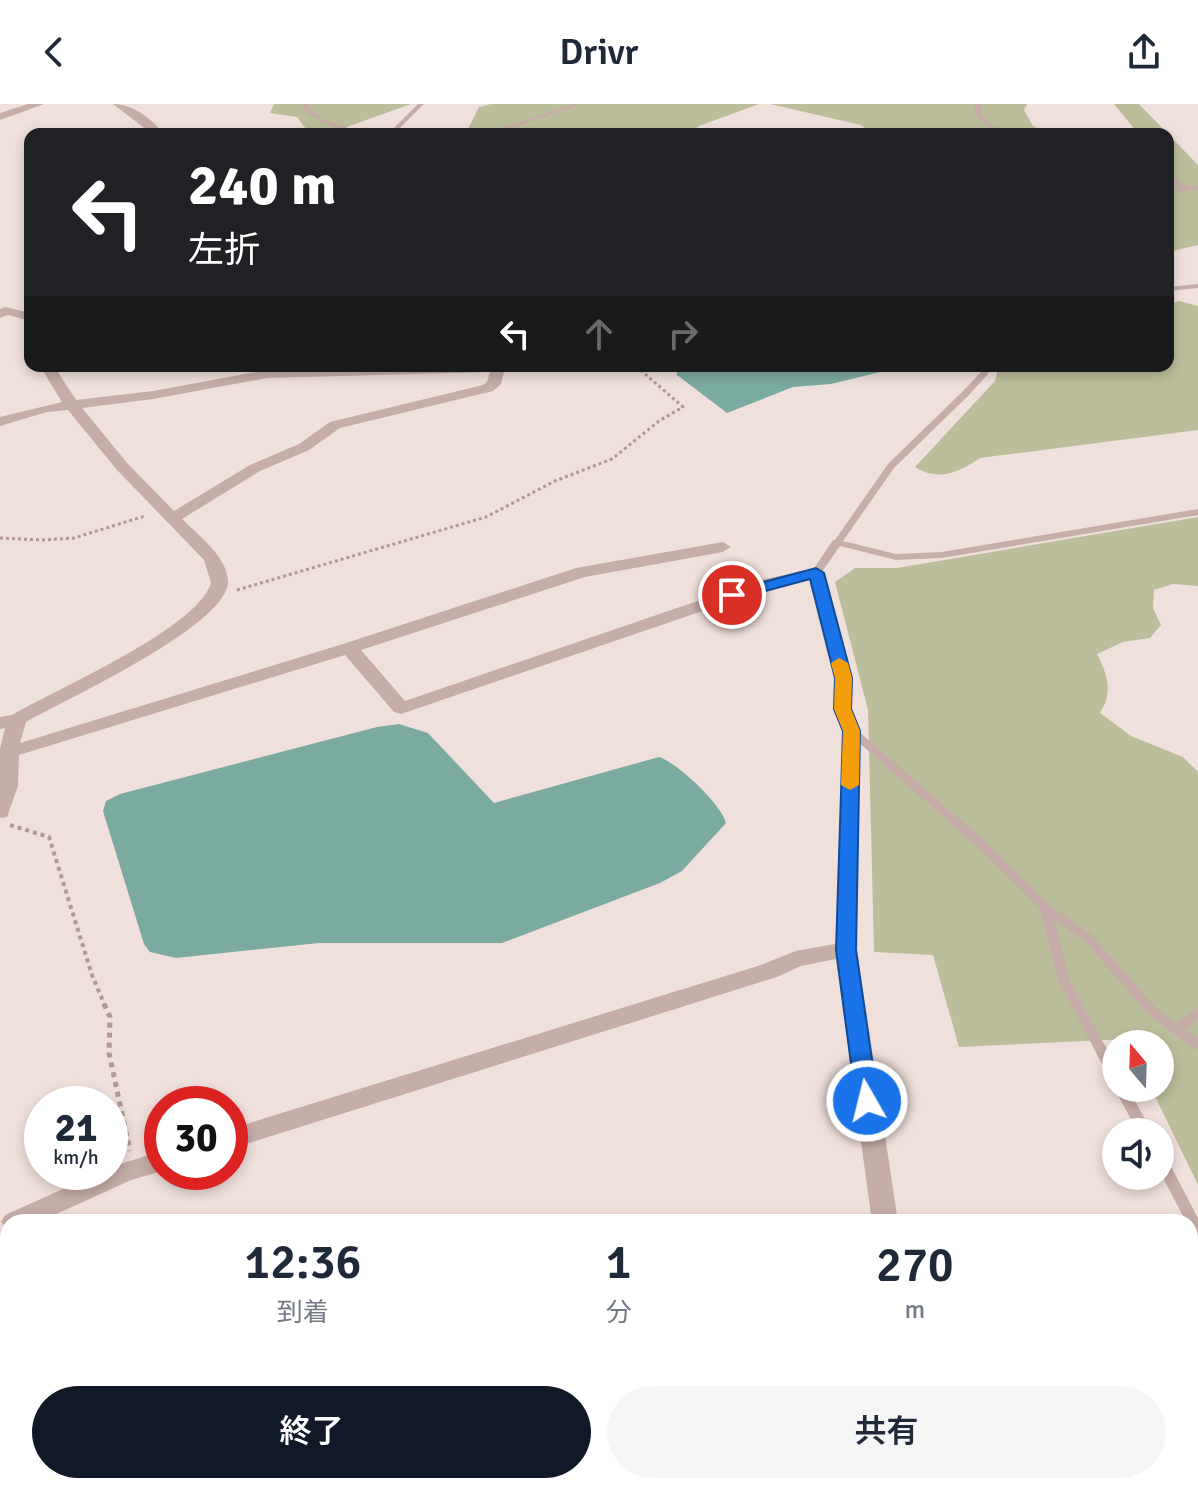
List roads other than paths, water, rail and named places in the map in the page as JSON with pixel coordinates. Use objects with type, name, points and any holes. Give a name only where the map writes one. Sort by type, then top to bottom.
[{"type":"street","points":[[0,117],[39,104]]},
{"type":"street","points":[[118,104],[153,128]]},
{"type":"street","points":[[0,314],[6,311],[24,316]]},
{"type":"street","points":[[7,733],[46,701],[174,633],[199,616],[216,597],[219,578],[211,558],[91,434],[69,405],[50,372]]},
{"type":"street","points":[[0,422],[69,405],[153,395],[267,374],[333,372]]},
{"type":"street","points":[[170,515],[255,468],[304,447],[335,425],[488,388],[494,384],[497,372]]},
{"type":"street","points":[[7,733],[349,648],[582,572],[723,547]]},
{"type":"street","points":[[349,648],[401,708],[762,585],[816,573]]},
{"type":"street","points":[[0,812],[11,785],[7,733]]},
{"type":"street","points":[[248,1133],[769,971],[796,959],[846,950],[884,1214]]},
{"type":"street","points":[[32,1214],[144,1167]]},
{"type":"lane","points":[[306,104],[305,109],[312,115],[346,128]]},
{"type":"lane","points":[[397,128],[421,104]]},
{"type":"lane","points":[[506,128],[580,104]]},
{"type":"lane","points":[[978,104],[978,114],[995,128]]},
{"type":"lane","points":[[1174,181],[1188,188]]},
{"type":"lane","points":[[1174,192],[1198,188]]},
{"type":"lane","points":[[1174,288],[1198,286]]},
{"type":"lane","points":[[985,372],[891,466],[816,573],[843,678],[842,709],[852,731],[980,843],[1045,907],[1088,938],[1154,1013],[1198,1045]]},
{"type":"lane","points":[[836,542],[896,557],[942,555],[1198,512]]},
{"type":"lane","points":[[846,950],[852,731]]},
{"type":"lane","points":[[1045,907],[1064,981],[1102,1052]]},
{"type":"lane","points":[[1178,1030],[1198,1013]]},
{"type":"lane","points":[[1174,1186],[1189,1214]]},
{"type":"water","points":[[677,372],[880,372],[831,384],[793,387],[727,413]]},
{"type":"water","points":[[399,724],[428,733],[494,803],[659,757],[677,767],[698,786],[717,806],[726,823],[682,871],[660,883],[502,943],[319,943],[176,958],[150,952],[144,944],[103,811],[106,801],[120,794],[377,727]]}]
